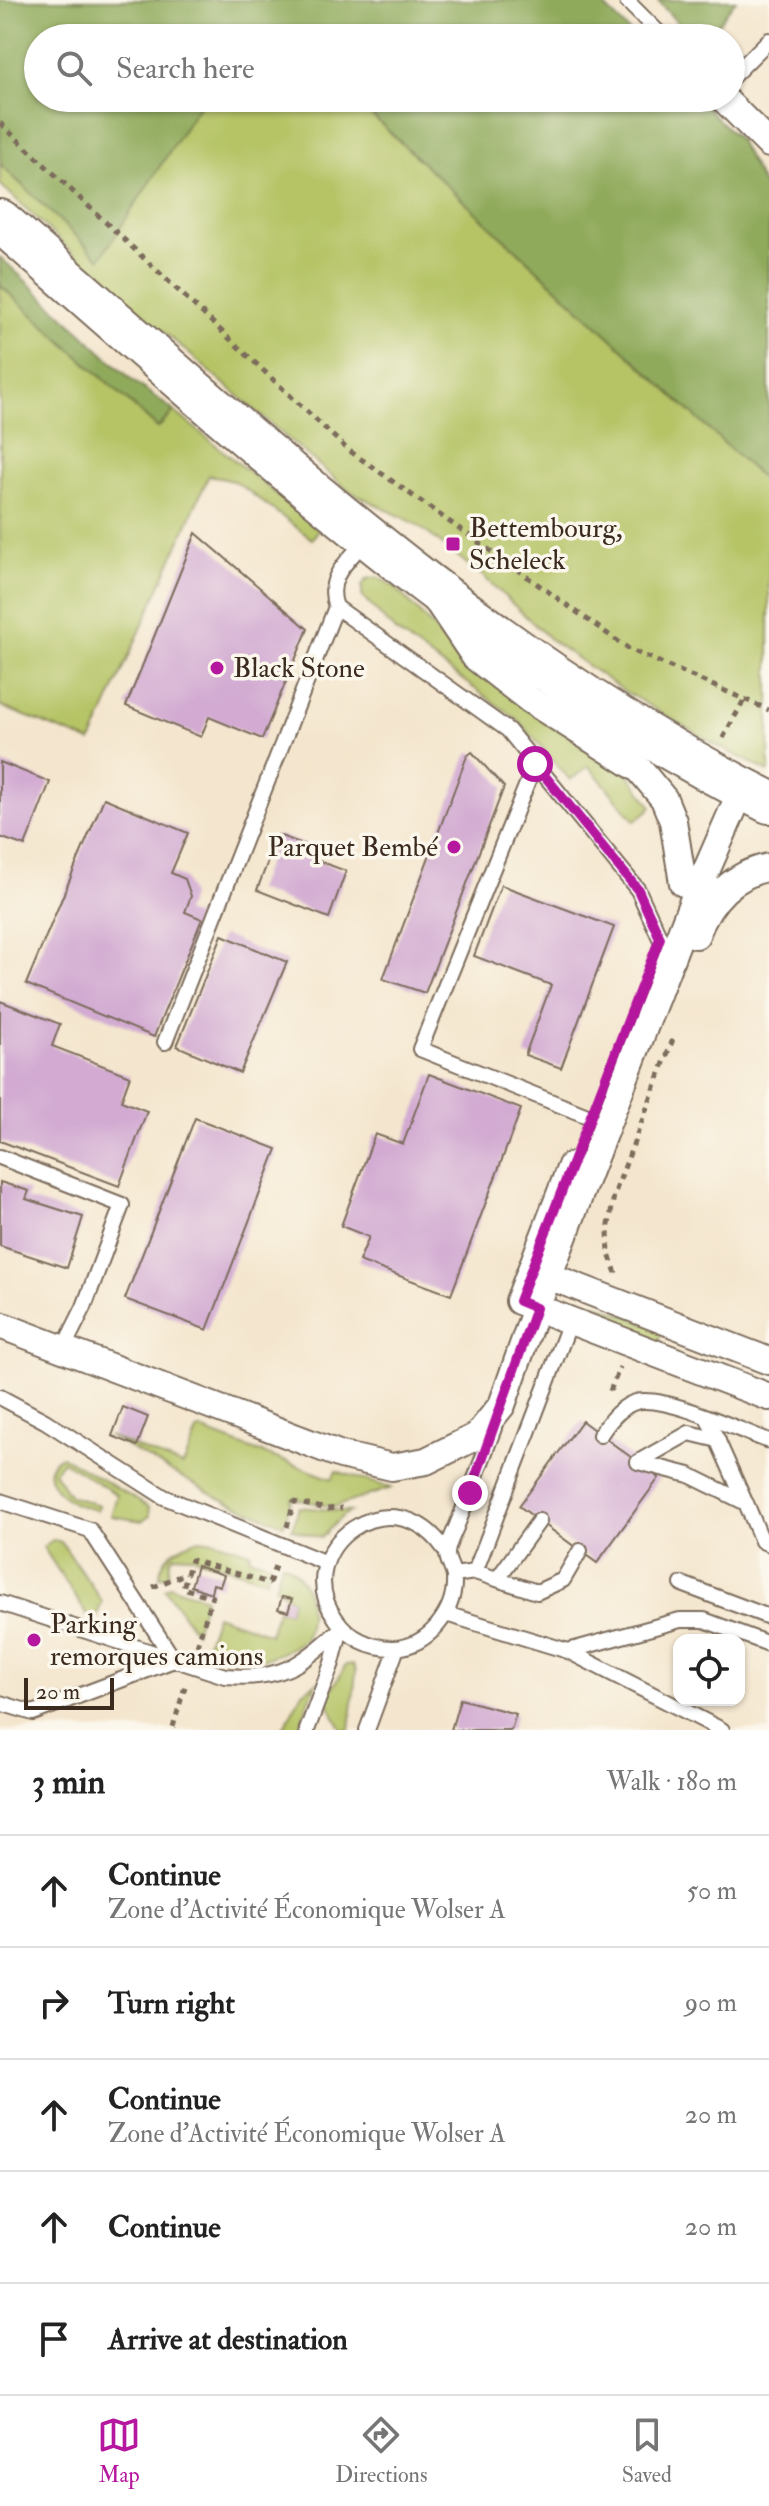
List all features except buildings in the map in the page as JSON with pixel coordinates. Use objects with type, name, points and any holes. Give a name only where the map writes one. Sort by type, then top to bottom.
[{"type":"main road","points":[[0,221],[368,538],[425,583],[550,675],[654,740],[740,780]]},
{"type":"street","points":[[737,112],[769,144]]},
{"type":"street","points":[[425,583],[475,657],[530,700],[639,769],[664,799],[673,821],[683,883]]},
{"type":"street","points":[[740,780],[683,883],[519,1301],[769,1397]]},
{"type":"street","points":[[556,1279],[740,780]]},
{"type":"street","points":[[0,1325],[341,1455],[392,1467],[426,1461],[477,1436],[502,1405],[536,1308],[556,1279],[704,915],[719,894],[737,880],[769,867]]},
{"type":"street","points":[[556,1279],[769,1361]]},
{"type":"lane","points":[[626,0],[650,24]]},
{"type":"lane","points":[[745,64],[769,40]]},
{"type":"lane","points":[[368,538],[336,577],[330,592],[336,607],[508,730],[638,890],[660,938]]},
{"type":"lane","points":[[165,1042],[336,607]]},
{"type":"lane","points":[[535,764],[420,1049],[590,1117]]},
{"type":"lane","points":[[0,1157],[122,1205],[84,1307],[63,1349]]},
{"type":"lane","points":[[475,1572],[570,1322]]},
{"type":"lane","points":[[0,1397],[45,1421],[164,1497],[326,1563]]},
{"type":"lane","points":[[600,1435],[611,1417],[640,1400],[672,1406],[769,1441]]},
{"type":"lane","points":[[447,1553],[502,1405]]},
{"type":"lane","points":[[708,1419],[762,1541],[769,1544]]},
{"type":"lane","points":[[718,1440],[689,1433],[638,1462],[689,1475],[746,1503]]},
{"type":"lane","points":[[0,1501],[90,1530],[174,1660]]},
{"type":"lane","points":[[384,1517],[404,1519],[422,1526],[437,1538],[447,1553],[454,1575],[453,1595],[446,1614],[434,1630],[417,1642],[397,1648],[377,1647],[358,1640],[342,1628],[332,1614],[325,1598],[326,1563],[335,1545],[348,1531],[366,1521],[384,1517]]},
{"type":"lane","points":[[498,1578],[539,1521]]},
{"type":"lane","points":[[454,1575],[475,1572],[537,1592],[563,1580],[580,1551]]},
{"type":"lane","points":[[682,1584],[769,1617]]},
{"type":"lane","points":[[0,1603],[225,1676],[272,1676],[307,1659],[342,1628]]},
{"type":"lane","points":[[446,1614],[568,1651],[722,1730]]},
{"type":"lane","points":[[568,1651],[680,1620],[704,1620],[769,1644]]},
{"type":"lane","points":[[307,1730],[342,1628]]},
{"type":"lane","points":[[367,1730],[397,1648]]},
{"type":"lane","points":[[0,1703],[33,1713],[174,1660]]},
{"type":"path","points":[[0,123],[347,449],[629,649],[769,710]]},
{"type":"path","points":[[740,780],[744,700]]},
{"type":"path","points":[[617,1277],[609,1254],[608,1231],[614,1195],[674,1038]]},
{"type":"path","points":[[153,1587],[187,1573]]},
{"type":"green space","points":[[0,0],[598,0],[622,24],[24,24],[24,112],[195,112],[100,259],[0,164]]},
{"type":"green space","points":[[657,0],[736,0],[718,24],[678,24]]},
{"type":"green space","points":[[195,112],[368,112],[769,485],[769,772],[624,691],[552,641],[483,576],[416,524],[349,491],[87,266],[0,184],[0,164],[100,258]]},
{"type":"green space","points":[[368,112],[711,112],[738,139],[769,196],[769,485]]},
{"type":"green space","points":[[0,257],[132,380],[174,411],[158,428],[0,285]]},
{"type":"green space","points":[[0,285],[158,428],[174,411],[319,529],[312,539],[236,482],[209,475],[91,742],[0,706]]},
{"type":"green space","points":[[377,577],[395,587],[468,665],[629,775],[652,807],[635,821],[589,766],[570,780],[518,720],[395,631],[362,596],[362,586],[367,579]]},
{"type":"green space","points":[[594,1303],[663,1330],[658,1345],[589,1318]]},
{"type":"green space","points":[[198,1429],[332,1479],[336,1471],[391,1488],[334,1507],[292,1498],[284,1525],[221,1499],[108,1436],[183,1466]]},
{"type":"green space","points":[[62,1456],[149,1507],[150,1516],[142,1521],[111,1516],[117,1495],[63,1461],[54,1472],[70,1496],[99,1505],[96,1510],[79,1506],[64,1497],[54,1485],[50,1472],[55,1460]]},
{"type":"green space","points":[[299,1507],[350,1512],[321,1538],[292,1529]]},
{"type":"green space","points":[[200,1539],[250,1552],[249,1557],[270,1563],[266,1580],[190,1556],[174,1555],[170,1560],[169,1575],[160,1577],[168,1556]]},
{"type":"green space","points":[[53,1540],[61,1542],[102,1601],[96,1618],[88,1616],[43,1547]]},
{"type":"green space","points":[[282,1563],[292,1569],[305,1586],[309,1618],[305,1639],[282,1653],[261,1659],[213,1655],[216,1648],[206,1645],[216,1615],[270,1634],[278,1609],[288,1612],[292,1600],[275,1587]]},
{"type":"green space","points":[[170,1586],[205,1598],[195,1632],[165,1589]]},
{"type":"green space","points":[[353,1664],[356,1671],[350,1730],[342,1730],[326,1700],[346,1665]]},
{"type":"green space","points":[[316,1683],[298,1730],[282,1730],[303,1692]]},
{"type":"place","name":"Bettembourg, Scheleck","points":[[453,544]]},
{"type":"place","name":"Black Stone","points":[[217,668]]},
{"type":"place","name":"Parquet Bembé","points":[[454,847]]},
{"type":"place","name":"Parking remorques camions","points":[[34,1640]]},
{"type":"route","points":[[470,1493],[536,1308],[519,1301],[660,938],[638,890],[535,764]]}]
